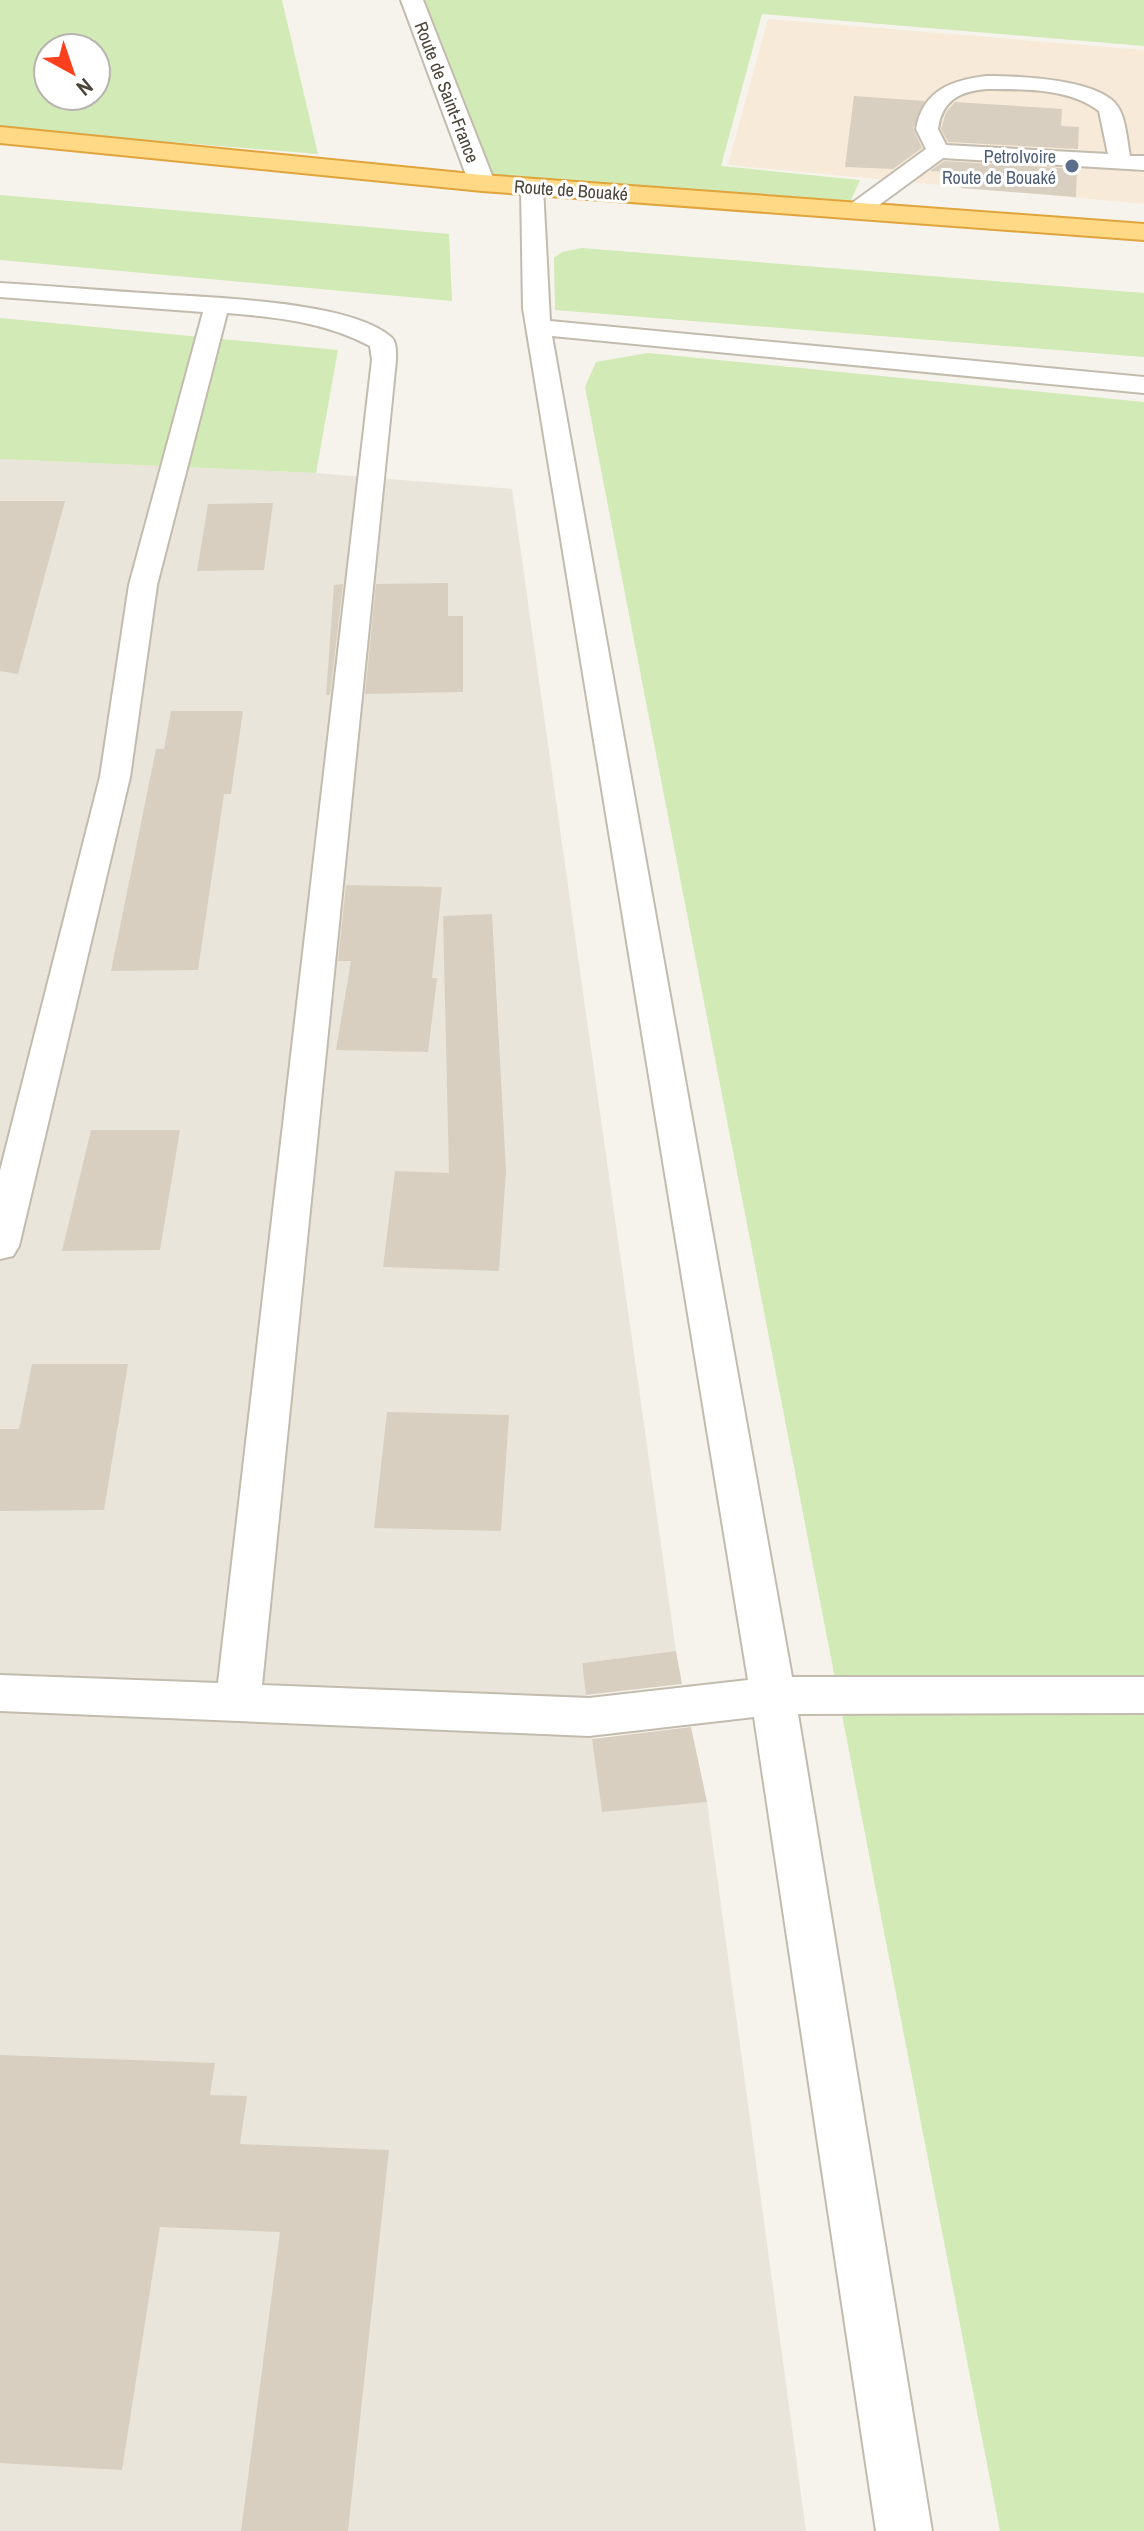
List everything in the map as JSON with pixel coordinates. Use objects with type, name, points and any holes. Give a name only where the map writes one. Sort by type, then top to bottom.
[{"type":"highway","name":"Route de Bouaké","points":[[0,135],[482,183],[1144,232]]},
{"type":"street","name":"Route de Saint-France","points":[[412,0],[482,183]]},
{"type":"lane","points":[[938,151],[927,129],[933,107],[959,87],[984,83],[1060,89],[1091,96],[1109,109],[1120,161]]},
{"type":"lane","points":[[856,211],[938,151],[1144,163]]},
{"type":"lane","points":[[532,187],[535,308],[541,328],[773,1696],[904,2531]]},
{"type":"lane","points":[[0,290],[217,306],[331,319],[360,328],[382,342],[384,360],[238,1701]]},
{"type":"lane","points":[[0,1246],[115,777],[143,585],[217,306]]},
{"type":"lane","points":[[541,328],[1144,385]]},
{"type":"lane","points":[[0,1693],[589,1717],[773,1696],[1144,1695]]},
{"type":"shaded area","points":[[768,19],[1144,50],[1144,204],[728,165]]},
{"type":"shaded area","points":[[0,459],[316,473],[512,489],[676,1651],[582,1663],[602,1811],[707,1802],[806,2531],[0,2531]]},
{"type":"green space","points":[[0,0],[282,0],[318,154],[0,128]]},
{"type":"green space","points":[[425,0],[1144,0],[1144,46],[762,14],[721,166],[860,180],[848,207],[489,181]]},
{"type":"green space","points":[[0,195],[449,234],[452,301],[0,260]]},
{"type":"green space","points":[[582,248],[1144,293],[1144,357],[555,310],[554,258],[562,252]]},
{"type":"green space","points":[[0,318],[338,350],[316,473],[0,459]]},
{"type":"green space","points":[[648,353],[1144,402],[1144,2531],[1000,2531],[585,387],[596,362]]},
{"type":"building","points":[[854,96],[925,101],[913,128],[922,148],[893,169],[845,167]]},
{"type":"building","points":[[955,102],[1062,109],[1061,126],[1079,127],[1078,149],[948,142],[941,129],[946,112]]},
{"type":"building","points":[[944,161],[1077,169],[1076,197],[961,188],[964,173],[930,171]]},
{"type":"building","points":[[0,501],[65,501],[18,674],[0,671]]},
{"type":"building","points":[[273,503],[264,570],[197,571],[208,504]]},
{"type":"building","points":[[448,583],[448,616],[463,616],[463,692],[365,694],[376,584]]},
{"type":"building","points":[[343,584],[330,695],[326,695],[334,585]]},
{"type":"building","points":[[171,711],[243,711],[231,794],[224,794],[198,970],[111,971],[156,749],[164,749]]},
{"type":"building","points":[[346,885],[442,887],[432,978],[437,978],[428,1052],[336,1050],[351,961],[338,961]]},
{"type":"building","points":[[492,914],[506,1171],[499,1271],[383,1267],[395,1171],[449,1173],[443,916]]},
{"type":"building","points":[[91,1130],[180,1130],[160,1250],[62,1251]]},
{"type":"building","points":[[32,1364],[128,1364],[104,1510],[0,1511],[0,1429],[19,1429]]},
{"type":"building","points":[[387,1412],[509,1415],[501,1531],[374,1528]]},
{"type":"building","points":[[676,1651],[682,1684],[586,1695],[582,1663]]},
{"type":"building","points":[[691,1727],[707,1802],[602,1812],[592,1739]]},
{"type":"building","points":[[0,2055],[215,2063],[210,2095],[247,2096],[240,2144],[389,2150],[348,2531],[241,2531],[280,2232],[160,2227],[122,2470],[0,2463]]},
{"type":"place","name":"PetroIvoire Route de Bouaké","points":[[1072,166]]}]
